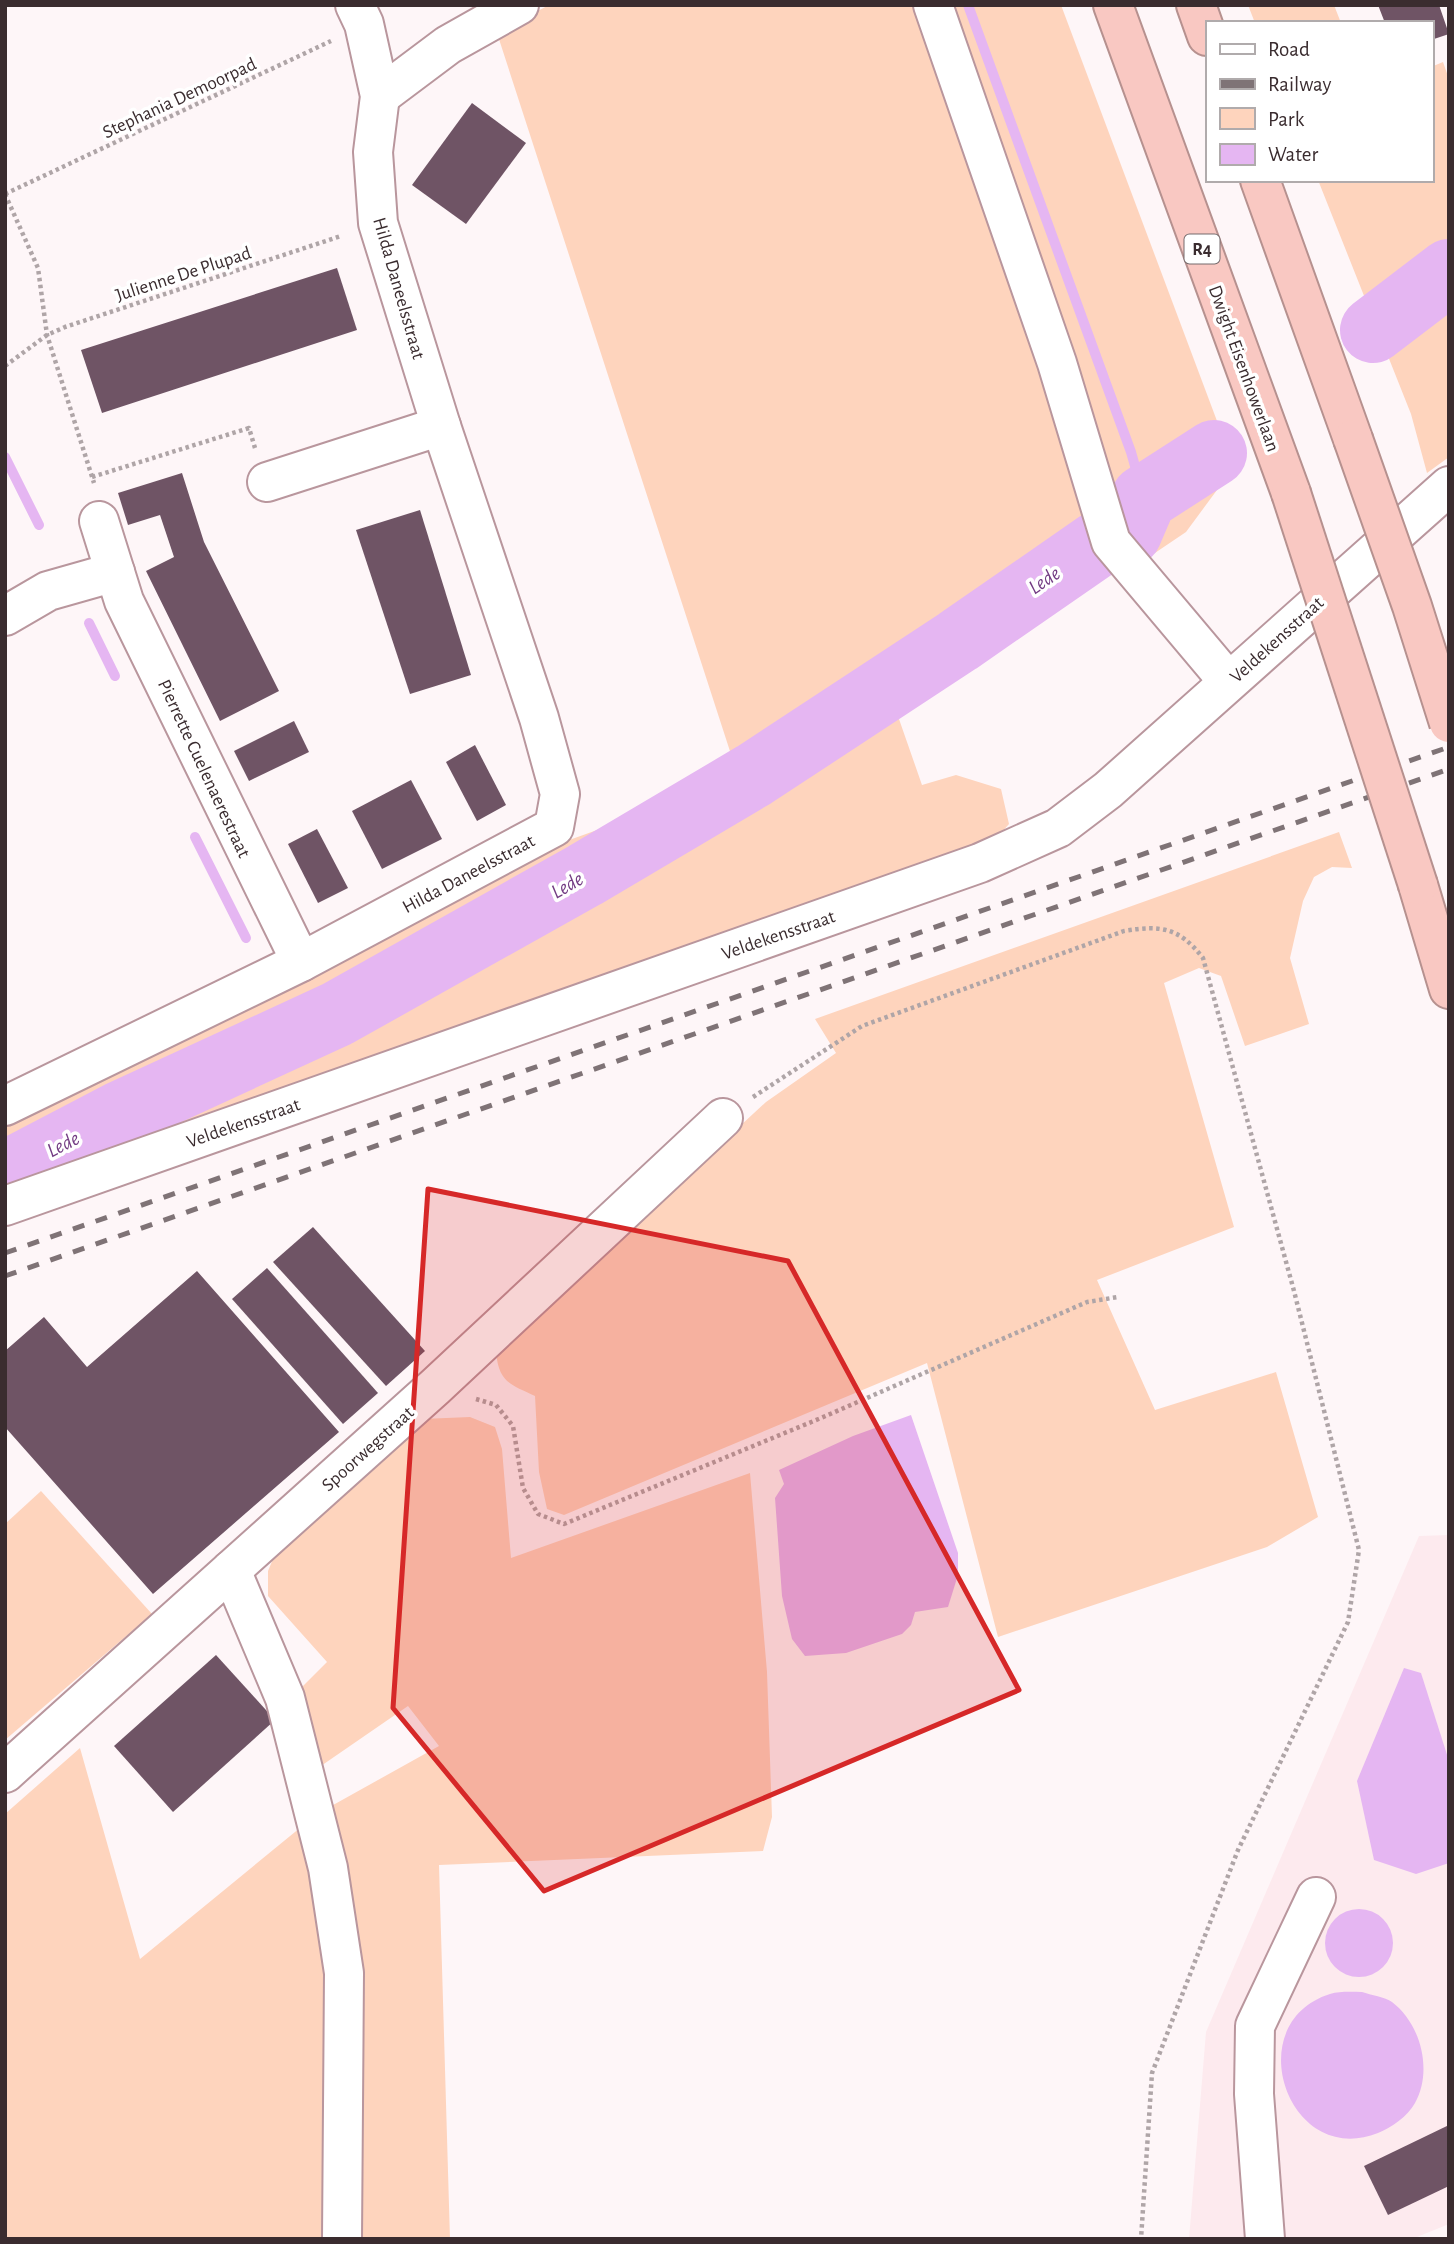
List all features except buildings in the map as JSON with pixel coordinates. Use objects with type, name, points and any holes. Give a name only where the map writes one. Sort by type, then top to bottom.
[{"type":"highway","name":"Dwight Eisenhowerlaan","points":[[1113,5],[1291,493],[1449,989]]},
{"type":"highway","points":[[1196,5],[1206,33]]},
{"type":"highway","points":[[1260,182],[1412,606],[1449,723]]},
{"type":"street","points":[[380,96],[448,45],[519,5]]},
{"type":"street","points":[[933,5],[1057,363],[1111,542],[1228,681]]},
{"type":"street","name":"Hilda Daneelsstraat","points":[[5,1106],[301,962],[554,827],[560,794],[539,718],[378,223],[373,152],[380,96],[359,15]]},
{"type":"street","points":[[267,482],[442,426]]},
{"type":"street","name":"Veldekensstraat","points":[[5,1206],[980,863],[1058,828],[1108,790],[1449,486]]},
{"type":"street","name":"Pierrette Cuelenaerestraat","points":[[99,521],[124,601],[301,962]]},
{"type":"street","points":[[5,616],[48,591],[115,572]]},
{"type":"street","name":"Spoorwegstraat","points":[[5,1773],[435,1387],[723,1118]]},
{"type":"street","points":[[231,1570],[285,1698],[328,1868],[344,1973],[342,2239]]},
{"type":"street","points":[[1265,2239],[1254,2094],[1255,2026],[1316,1897]]},
{"type":"path","name":"Stephania Demoorpad","points":[[5,194],[359,15]]},
{"type":"path","points":[[5,194],[38,268],[47,335],[100,502],[99,521]]},
{"type":"path","name":"Julienne De Plupad","points":[[5,366],[47,335],[65,327],[378,223]]},
{"type":"path","points":[[92,477],[249,428],[267,482]]},
{"type":"path","points":[[723,1118],[802,1063],[862,1026],[1073,947],[1124,931],[1156,925],[1191,943],[1203,958],[1294,1291],[1359,1550],[1348,1622],[1238,1850],[1152,2073],[1141,2239]]},
{"type":"path","points":[[435,1387],[496,1405],[513,1426],[523,1488],[538,1514],[564,1524],[821,1418],[1087,1302],[1118,1297]]},
{"type":"highlighted area","points":[[428,1189],[788,1261],[1019,1690],[544,1891],[393,1708]]},
{"type":"shaded area","points":[[1449,1535],[1449,2224],[1412,2239],[1189,2239],[1206,2032],[1419,1536]]},
{"type":"green space","points":[[549,5],[1061,5],[1220,429],[1231,471],[1186,532],[1146,559],[877,656],[922,785],[956,775],[1001,789],[1009,824],[993,842],[5,1194],[5,1122],[547,848],[739,779],[497,33]]},
{"type":"green space","points":[[1248,5],[1334,5],[1340,21],[1254,21]]},
{"type":"green space","points":[[1443,62],[1449,79],[1449,457],[1427,473],[1411,414],[1319,182],[1433,182],[1433,66]]},
{"type":"green space","points":[[1339,832],[1352,868],[1332,867],[1314,877],[1303,901],[1290,958],[1309,1024],[1245,1046],[1221,976],[1199,968],[1164,983],[1234,1227],[1097,1280],[1155,1410],[1276,1372],[1318,1517],[1267,1547],[998,1637],[927,1363],[564,1515],[547,1509],[539,1472],[535,1396],[507,1381],[500,1370],[496,1352],[766,1102],[836,1053],[815,1019]]},
{"type":"green space","points":[[470,1417],[495,1427],[502,1449],[511,1558],[750,1473],[767,1672],[772,1817],[763,1851],[439,1865],[450,2239],[5,2239],[5,1814],[80,1748],[140,1959],[317,1814],[439,1746],[408,1706],[318,1768],[295,1694],[327,1662],[268,1596],[268,1571],[276,1552],[422,1419]]},
{"type":"green space","points":[[41,1491],[152,1614],[5,1740],[5,1524]]},
{"type":"water","points":[[911,1415],[958,1553],[958,1575],[948,1607],[915,1612],[911,1625],[902,1634],[846,1653],[805,1656],[792,1639],[782,1596],[775,1498],[784,1484],[779,1470],[853,1436]]},
{"type":"water","points":[[1404,1668],[1421,1673],[1449,1761],[1449,1863],[1416,1874],[1374,1860],[1357,1781]]},
{"type":"water","points":[[1359,1909],[1372,1911],[1383,1919],[1391,1930],[1391,1956],[1383,1967],[1372,1975],[1359,1977],[1346,1975],[1335,1967],[1327,1956],[1325,1943],[1327,1930],[1335,1919],[1346,1911]]},
{"type":"water","points":[[1362,1992],[1382,1997],[1402,2011],[1417,2035],[1423,2077],[1415,2103],[1399,2121],[1378,2133],[1346,2139],[1320,2131],[1299,2112],[1286,2088],[1281,2060],[1286,2033],[1302,2010],[1330,1994]]},
{"type":"waterway","points":[[968,5],[1131,452],[1144,498]]},
{"type":"waterway","name":"Lede","points":[[1373,330],[1449,272]]},
{"type":"waterway","name":"Lede","points":[[1129,533],[1144,498],[1214,453]]},
{"type":"waterway","points":[[5,457],[39,525]]},
{"type":"waterway","name":"Lede","points":[[5,1174],[120,1114],[337,1014],[585,875],[754,775],[958,641],[1098,544]]},
{"type":"waterway","points":[[89,623],[115,676]]},
{"type":"waterway","points":[[195,837],[246,938]]},
{"type":"railway","points":[[5,1253],[1449,747]]},
{"type":"railway","points":[[5,1276],[1449,769]]}]
